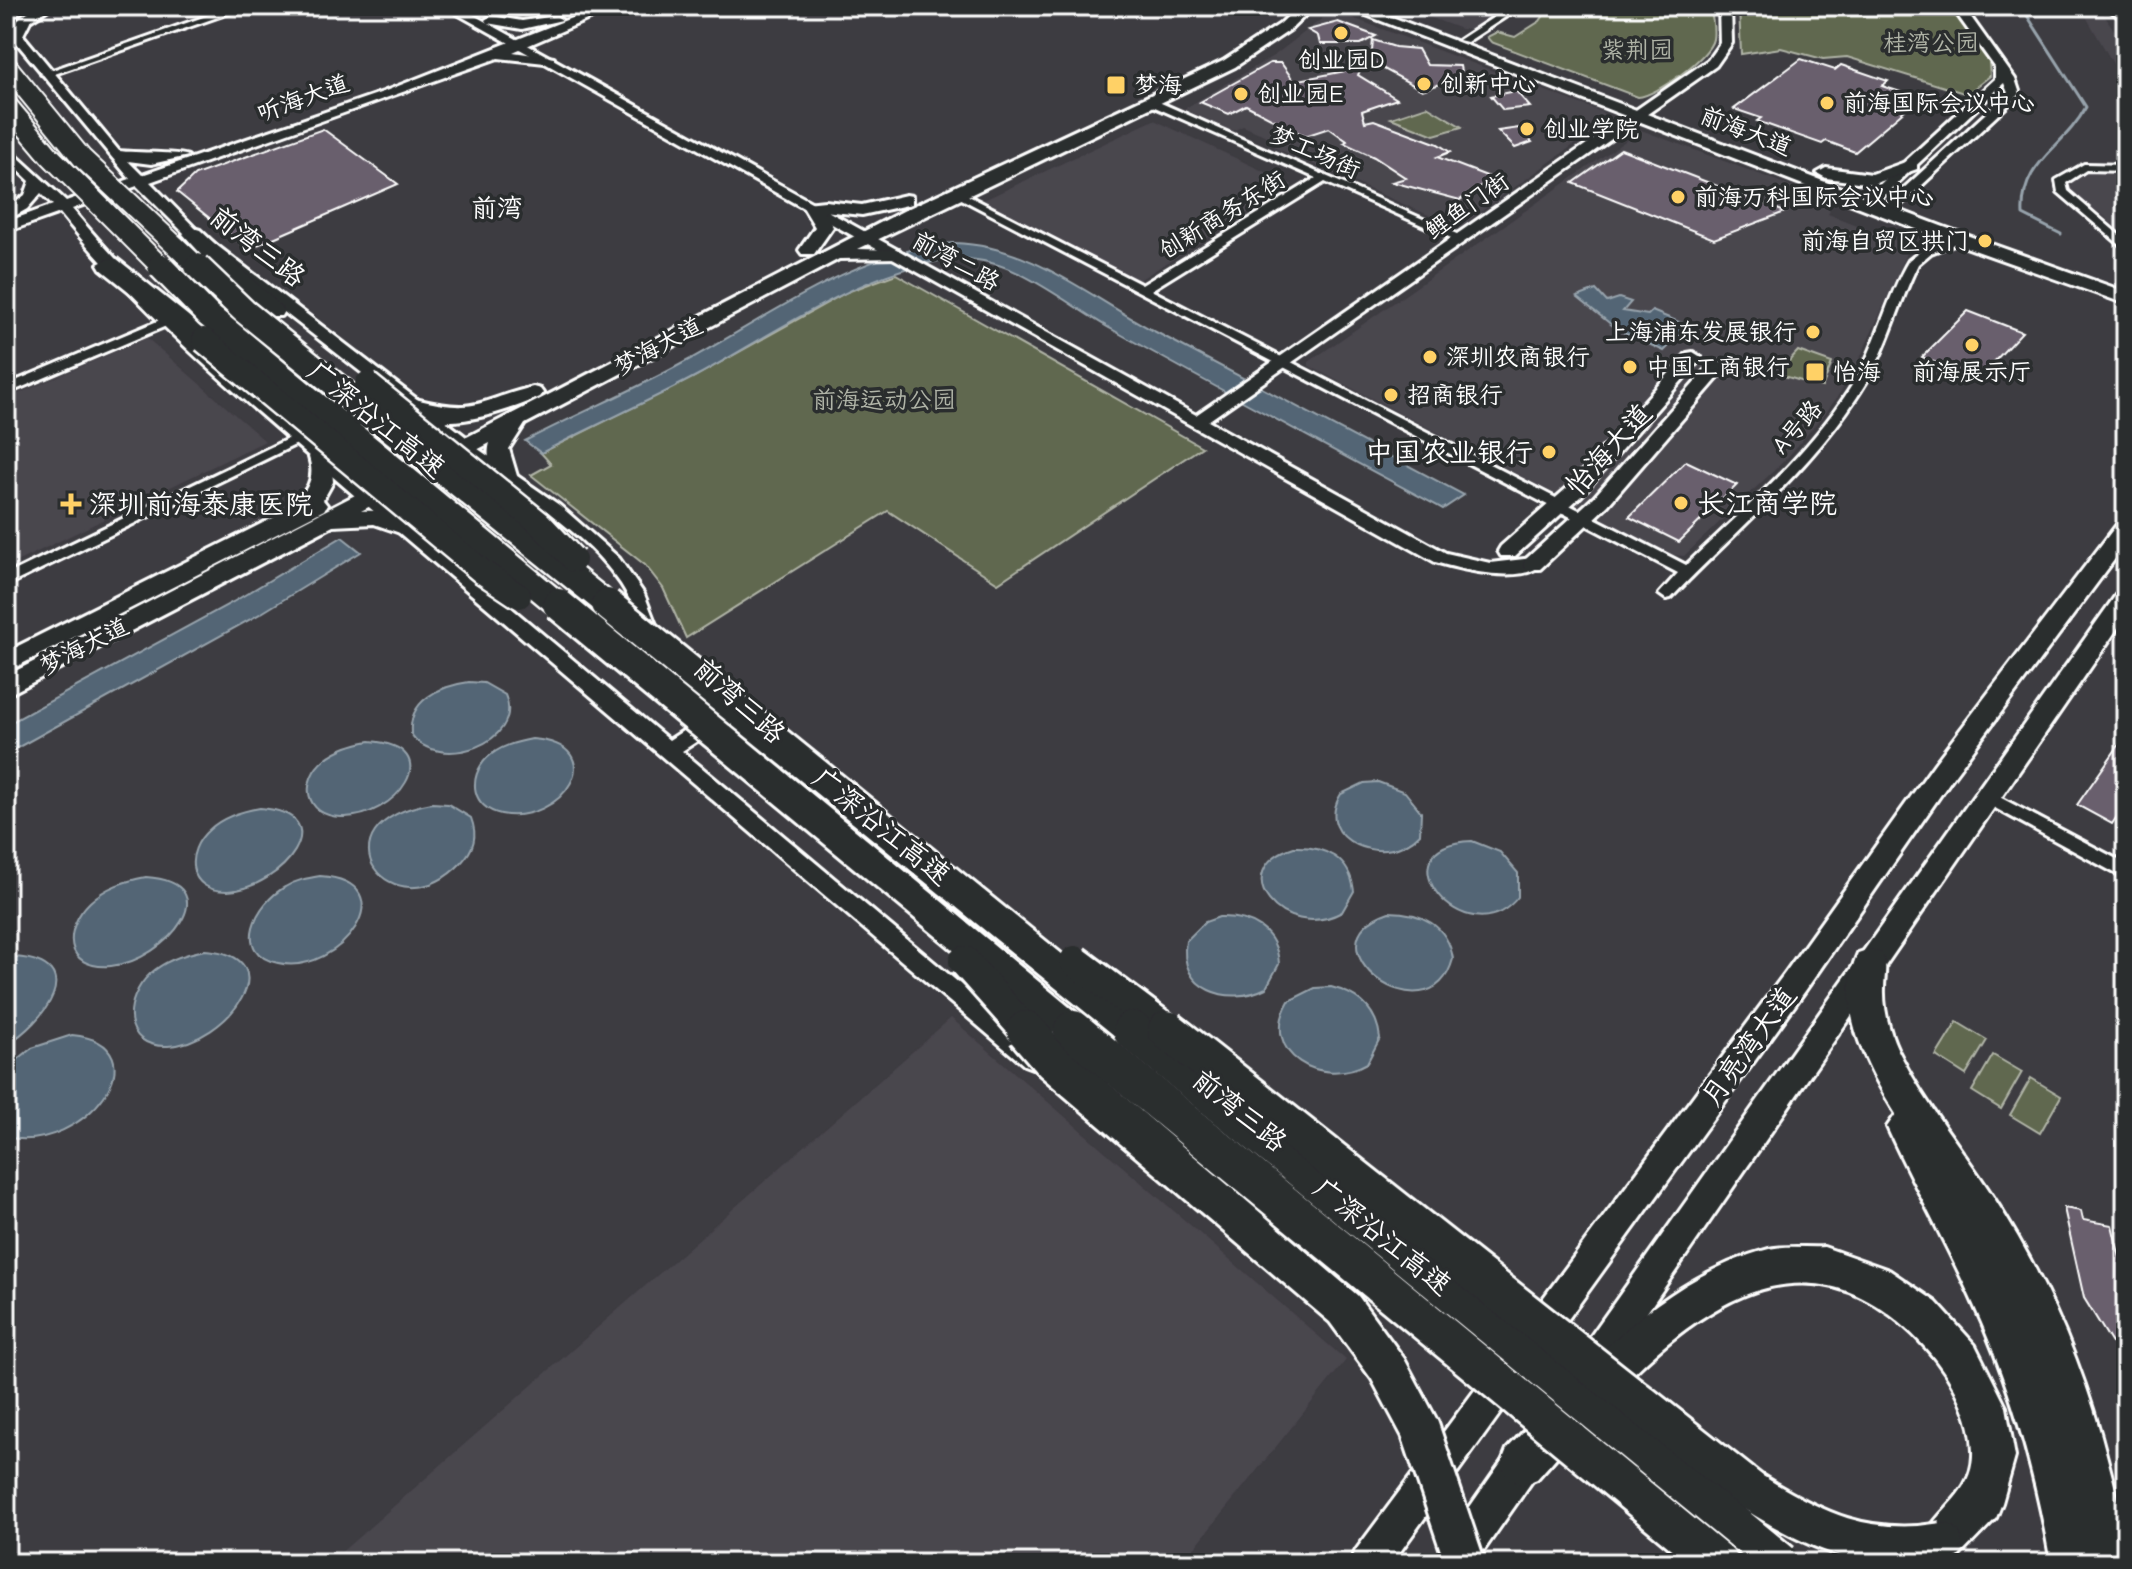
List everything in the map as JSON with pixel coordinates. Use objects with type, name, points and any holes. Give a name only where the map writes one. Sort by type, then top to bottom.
[{"type":"highway","name":"广深沿江高速","points":[[6,65],[82,158],[244,311],[955,885],[1781,1563]]},
{"type":"highway","name":"广深沿江高速","points":[[6,104],[49,155],[208,315],[910,899],[1718,1563]]},
{"type":"highway","points":[[193,234],[241,284],[273,311],[539,523],[627,622]]},
{"type":"highway","points":[[109,264],[483,572],[604,646]]},
{"type":"highway","points":[[955,885],[1115,989],[1751,1491],[1821,1532],[1856,1544],[1916,1548],[1943,1542],[1964,1528],[1978,1511],[1990,1486],[1991,1434],[1971,1376],[1946,1338],[1912,1304],[1859,1274],[1831,1267],[1773,1267],[1739,1278],[1705,1296],[1630,1354],[1522,1464]]},
{"type":"highway","points":[[910,899],[1053,1061],[1344,1309],[1371,1340],[1400,1384],[1423,1432],[1465,1563]]},
{"type":"highway","points":[[1870,963],[1866,995],[1888,1092],[1972,1252],[2029,1387],[2059,1494],[2072,1563]]},
{"type":"highway","points":[[1873,1027],[1914,1110],[1968,1190],[2007,1256],[2051,1346],[2081,1436],[2112,1563]]},
{"type":"main road","points":[[6,15],[45,6]]},
{"type":"main road","points":[[16,36],[25,19],[45,6]]},
{"type":"main road","name":"听海大道","points":[[561,23],[588,6]]},
{"type":"main road","name":"听海大道","points":[[6,216],[59,203],[189,159],[613,6]]},
{"type":"main road","name":"前海大道","points":[[1350,6],[1376,8],[1643,112],[1816,171],[1961,239],[2126,287]]},
{"type":"main road","points":[[1301,9],[1376,8]]},
{"type":"main road","name":"前海大道","points":[[1376,8],[1883,202],[2126,287]]},
{"type":"main road","name":"梦海大道","points":[[909,206],[955,193],[1229,64],[1301,9]]},
{"type":"main road","name":"梦海大道","points":[[460,440],[527,415],[862,230],[1200,65],[1301,9]]},
{"type":"main road","name":"前湾三路","points":[[6,22],[114,155],[193,234],[460,440]]},
{"type":"main road","points":[[474,57],[488,38],[486,22],[522,25],[561,23]]},
{"type":"main road","points":[[474,57],[516,55],[552,59],[549,42],[561,23]]},
{"type":"main road","points":[[6,150],[59,203],[109,264],[167,321],[361,492]]},
{"type":"main road","points":[[114,155],[145,160],[189,159]]},
{"type":"main road","points":[[162,205],[161,196],[168,182],[189,159]]},
{"type":"main road","points":[[1816,171],[1873,179],[1911,165]]},
{"type":"main road","points":[[6,216],[29,201],[37,189],[37,181]]},
{"type":"main road","name":"听海大道","points":[[6,227],[59,203]]},
{"type":"main road","points":[[819,206],[862,210],[909,206],[898,232],[899,251],[811,257],[824,227],[819,206]]},
{"type":"main road","points":[[6,227],[51,223],[81,230]]},
{"type":"main road","name":"梦海大道","points":[[6,687],[298,525],[460,440],[533,393],[811,257]]},
{"type":"main road","name":"怡海大道","points":[[1508,551],[1560,506],[1693,357]]},
{"type":"main road","name":"怡海大道","points":[[1533,564],[1583,518],[1718,367]]},
{"type":"main road","points":[[415,405],[446,416],[474,415],[533,393]]},
{"type":"main road","points":[[506,476],[497,459],[497,450],[506,433],[527,415]]},
{"type":"main road","points":[[298,525],[320,488],[324,474],[320,457]]},
{"type":"main road","points":[[298,525],[364,516],[387,519],[403,527]]},
{"type":"main road","name":"梦海大道","points":[[6,663],[298,525]]},
{"type":"main road","name":"月亮湾大道","points":[[1369,1563],[1795,982],[1944,770],[2126,528]]},
{"type":"main road","name":"月亮湾大道","points":[[1453,1563],[2126,598]]},
{"type":"street","points":[[46,74],[244,6]]},
{"type":"street","name":"前湾二路","points":[[449,6],[519,40],[1445,553]]},
{"type":"street","name":"前湾二路","points":[[465,6],[486,22]]},
{"type":"street","points":[[1464,40],[1517,6]]},
{"type":"street","name":"鲤鱼门街","points":[[1200,419],[1462,239],[1721,55],[1727,39],[1725,6]]},
{"type":"street","points":[[1883,202],[2012,97],[2014,89],[1957,6]]},
{"type":"street","points":[[2110,6],[2126,20]]},
{"type":"street","points":[[1883,202],[1911,165],[1994,89],[2001,79],[2000,68]]},
{"type":"street","name":"梦工场街","points":[[1152,102],[1462,239]]},
{"type":"street","points":[[2126,168],[2084,167],[2060,182],[2063,192],[2126,247]]},
{"type":"street","name":"创新商务东街","points":[[1142,290],[1324,178]]},
{"type":"street","points":[[955,193],[1687,572]]},
{"type":"street","name":"A号路","points":[[1666,594],[1786,473],[1849,399],[1867,370],[1913,262],[1927,251],[1961,239]]},
{"type":"street","points":[[6,390],[167,321]]},
{"type":"street","points":[[6,581],[298,438]]},
{"type":"street","name":"前湾三路","points":[[460,440],[601,551],[626,578],[641,605],[670,680],[713,721],[1426,1300],[1455,1316],[1499,1322],[1529,1314],[1565,1295]]},
{"type":"street","points":[[361,492],[1402,1371],[1418,1395],[1426,1430],[1426,1451],[1417,1498]]},
{"type":"street","points":[[1445,553],[1478,556],[1508,551]]},
{"type":"street","points":[[1445,553],[1490,569],[1515,569],[1533,564]]},
{"type":"street","points":[[668,751],[713,721]]},
{"type":"street","points":[[1988,797],[2126,872]]},
{"type":"shaded area","points":[[1400,6],[1507,6],[1472,29],[1461,29]]},
{"type":"shaded area","points":[[2080,6],[2098,6],[2126,48],[2126,86]]},
{"type":"shaded area","points":[[1350,17],[1602,112],[1608,120],[1464,224],[1449,224],[1273,147],[1281,142],[1243,126],[1233,131],[1184,109],[1275,55],[1323,18]]},
{"type":"shaded area","points":[[1154,120],[1293,185],[1139,280],[984,200]]},
{"type":"shaded area","points":[[1641,130],[1822,198],[1830,211],[1828,214],[1910,246],[1853,374],[1828,410],[1787,458],[1684,556],[1673,555],[1309,366],[1309,362]]},
{"type":"shaded area","points":[[2089,171],[2126,171],[2126,238],[2104,216],[2069,191],[2069,184]]},
{"type":"shaded area","name":"深圳前海泰康医院","points":[[147,338],[265,441],[6,567],[6,399]]},
{"type":"shaded area","points":[[951,1018],[1346,1360],[1182,1563],[329,1563]]},
{"type":"green space","name":"紫荆园","points":[[1550,6],[1710,6],[1713,39],[1710,47],[1693,65],[1657,90],[1638,97],[1491,42],[1487,37],[1497,32],[1515,37],[1540,21]]},
{"type":"green space","name":"桂湾公园","points":[[1739,6],[1950,6],[1989,62],[1990,76],[1967,94],[1847,57],[1823,59],[1781,48],[1741,54]]},
{"type":"green space","points":[[1427,106],[1462,127],[1434,135],[1391,118]]},
{"type":"green space","name":"前海运动公园","points":[[896,274],[1202,447],[998,583],[888,511],[686,638],[663,588],[645,565],[531,475],[551,464],[541,453],[694,377],[847,292]]},
{"type":"green space","points":[[1798,351],[1832,363],[1822,387],[1777,374]]},
{"type":"green space","points":[[1957,1022],[1987,1040],[1966,1075],[1936,1056]]},
{"type":"green space","points":[[1993,1055],[2022,1072],[2001,1109],[1972,1091]]},
{"type":"green space","points":[[2031,1078],[2061,1096],[2040,1133],[2010,1115]]},
{"type":"water","points":[[954,243],[982,246],[1033,262],[1152,330],[1464,495],[1443,509],[1113,330],[1021,274],[1002,266],[962,259],[895,272],[861,286],[791,321],[678,385],[541,453],[525,441],[664,373],[848,272],[918,248]]},
{"type":"water","points":[[1596,290],[1607,302],[1619,298],[1631,302],[1623,311],[1648,315],[1652,311],[1689,326],[1664,351],[1618,330],[1577,297]]},
{"type":"water","points":[[342,537],[361,552],[260,614],[6,754],[6,725],[233,602]]},
{"type":"water","points":[[469,682],[484,683],[505,695],[508,712],[503,727],[491,739],[476,747],[440,751],[423,745],[411,734],[411,722],[420,704],[437,691]]},
{"type":"water","points":[[532,739],[557,744],[571,755],[575,769],[570,783],[560,797],[543,808],[523,814],[491,811],[484,806],[476,791],[475,783],[481,766],[503,748]]},
{"type":"water","points":[[370,741],[394,746],[407,756],[410,768],[406,782],[395,796],[380,807],[361,815],[341,817],[319,810],[309,796],[311,777],[317,767],[336,752]]},
{"type":"water","points":[[1378,782],[1405,792],[1421,812],[1420,834],[1406,845],[1390,850],[1373,850],[1357,845],[1345,837],[1336,825],[1335,811],[1341,794],[1364,783]]},
{"type":"water","points":[[432,803],[448,804],[471,818],[474,842],[469,853],[461,863],[435,882],[410,887],[389,881],[374,868],[369,851],[375,832],[395,815]]},
{"type":"water","points":[[260,808],[284,813],[297,823],[300,836],[295,851],[267,878],[248,887],[228,891],[214,890],[204,885],[197,878],[193,859],[201,838],[227,817]]},
{"type":"water","points":[[1472,841],[1500,852],[1518,873],[1518,897],[1497,913],[1475,916],[1454,909],[1438,895],[1429,878],[1430,861],[1443,847]]},
{"type":"water","points":[[1294,847],[1326,852],[1347,870],[1354,891],[1342,912],[1320,919],[1300,919],[1282,912],[1269,900],[1262,886],[1263,871],[1273,858]]},
{"type":"water","points":[[320,876],[346,882],[360,894],[362,910],[356,927],[342,943],[323,956],[301,964],[278,963],[264,958],[255,949],[252,939],[253,927],[265,904],[289,885]]},
{"type":"water","points":[[146,877],[171,882],[184,893],[187,906],[181,922],[152,951],[132,961],[111,966],[84,961],[72,945],[75,924],[81,912],[109,889]]},
{"type":"water","points":[[1389,912],[1422,918],[1445,937],[1453,959],[1440,983],[1420,992],[1398,990],[1378,979],[1363,963],[1357,945],[1364,927]]},
{"type":"water","points":[[1219,917],[1252,922],[1268,934],[1279,964],[1266,988],[1237,996],[1222,994],[1209,990],[1190,972],[1185,958],[1186,941],[1205,922]]},
{"type":"water","points":[[205,950],[231,956],[244,967],[247,982],[241,999],[211,1031],[190,1041],[168,1046],[153,1045],[142,1039],[131,1020],[131,1008],[141,984],[168,961]]},
{"type":"water","points":[[15,957],[38,962],[51,970],[55,982],[53,995],[45,1009],[34,1023],[6,1045],[6,959]]},
{"type":"water","points":[[1331,987],[1365,1004],[1375,1019],[1380,1038],[1367,1063],[1349,1070],[1331,1072],[1314,1069],[1288,1051],[1282,1037],[1282,1020],[1289,1001],[1315,988]]},
{"type":"water","points":[[72,1035],[100,1043],[113,1057],[113,1076],[104,1096],[86,1115],[63,1130],[35,1138],[6,1137],[6,1069],[32,1048]]},
{"type":"building","name":"创业园D","points":[[1338,22],[1376,36],[1361,44],[1320,44],[1318,36],[1308,30]]},
{"type":"building","points":[[1373,40],[1395,47],[1418,49],[1427,65],[1460,66],[1462,77],[1422,90],[1371,62]]},
{"type":"building","name":"前海国际会议中心","points":[[1801,59],[1835,70],[1841,65],[1888,81],[1882,86],[1919,98],[1855,152],[1757,121],[1761,118],[1734,109]]},
{"type":"building","points":[[1270,63],[1281,63],[1294,81],[1361,68],[1358,75],[1397,99],[1362,111],[1365,122],[1374,120],[1438,144],[1450,152],[1437,157],[1492,178],[1460,200],[1392,182],[1406,178],[1374,157],[1344,143],[1347,141],[1329,128],[1305,136],[1246,105],[1229,114],[1200,102]]},
{"type":"building","points":[[1516,91],[1530,107],[1503,110],[1491,96]]},
{"type":"building","points":[[1519,128],[1532,142],[1515,148],[1498,131]]},
{"type":"building","points":[[323,129],[398,184],[248,249],[177,192],[195,175]]},
{"type":"building","name":"前海万科国际会议中心","points":[[1621,149],[1785,212],[1714,239],[1573,183]]},
{"type":"building","name":"前海展示厅","points":[[1968,311],[2022,332],[1977,380],[1922,357]]},
{"type":"building","name":"长江商学院","points":[[1686,461],[1737,485],[1679,542],[1629,517]]},
{"type":"building","points":[[2126,735],[2126,803],[2112,824],[2077,805]]},
{"type":"building","points":[[2064,1208],[2081,1211],[2083,1220],[2112,1225],[2126,1282],[2126,1366],[2084,1298]]},
{"type":"waterway","points":[[2021,6],[2086,107],[2077,122],[2036,168],[2028,181],[2024,197],[2023,215],[2061,234]]},
{"type":"place","name":"创业园D","points":[[1341,33]]},
{"type":"place","name":"创新中心","points":[[1424,84]]},
{"type":"place","name":"梦海","points":[[1116,85]]},
{"type":"place","name":"创业园E","points":[[1241,94]]},
{"type":"place","name":"前海国际会议中心","points":[[1827,103]]},
{"type":"place","name":"创业学院","points":[[1527,129]]},
{"type":"place","name":"前海万科国际会议中心","points":[[1678,197]]},
{"type":"place","name":"前海自贸区拱门","points":[[1985,241]]},
{"type":"place","name":"上海浦东发展银行","points":[[1813,332]]},
{"type":"place","name":"前海展示厅","points":[[1972,345]]},
{"type":"place","name":"深圳农商银行","points":[[1430,357]]},
{"type":"place","name":"中国工商银行","points":[[1630,367]]},
{"type":"place","name":"怡海","points":[[1815,372]]},
{"type":"place","name":"招商银行","points":[[1391,395]]},
{"type":"place","name":"中国农业银行","points":[[1549,452]]},
{"type":"place","name":"长江商学院","points":[[1681,503]]},
{"type":"place","name":"深圳前海泰康医院","points":[[71,504]]},
{"type":"district","name":"前湾","points":[[497,208]]}]
